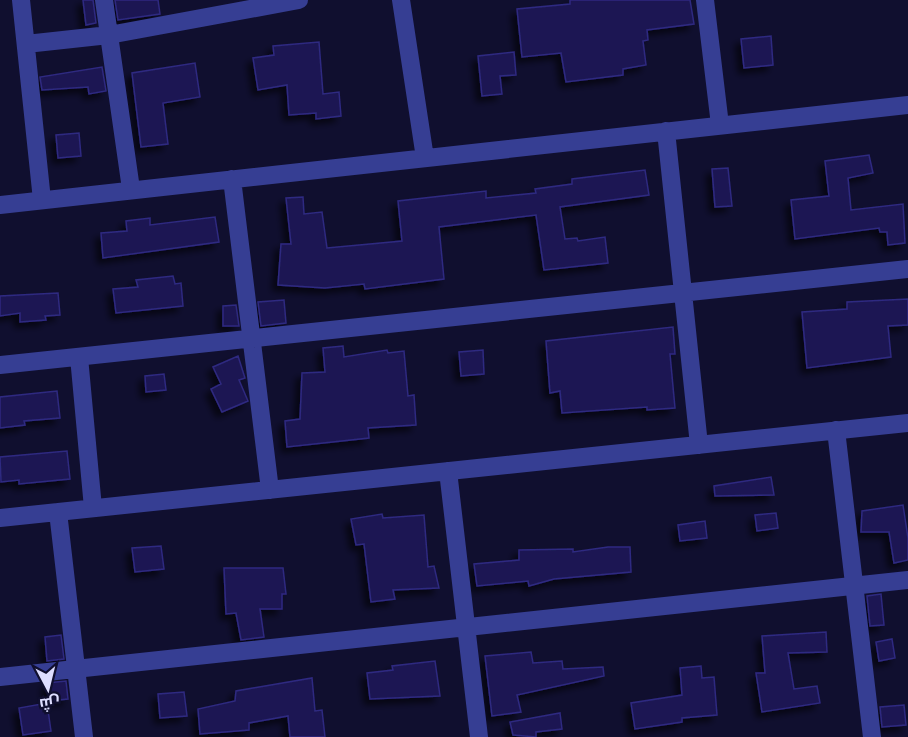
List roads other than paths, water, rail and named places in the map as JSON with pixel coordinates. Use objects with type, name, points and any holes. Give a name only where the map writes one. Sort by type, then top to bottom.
[{"type":"street","points":[[21,0],[42,200]]},
{"type":"street","points":[[105,0],[131,189]]},
{"type":"street","points":[[26,44],[109,35],[224,6],[299,0]]},
{"type":"street","points":[[401,0],[425,158]]},
{"type":"street","points":[[705,0],[720,125]]},
{"type":"street","points":[[0,205],[908,105]]},
{"type":"street","points":[[666,131],[699,445]]},
{"type":"street","points":[[232,179],[270,490]]},
{"type":"street","points":[[0,365],[908,269]]},
{"type":"street","points":[[79,357],[93,508]]},
{"type":"street","points":[[0,518],[908,423]]},
{"type":"street","points":[[836,430],[872,737]]},
{"type":"street","points":[[448,471],[479,737]]},
{"type":"street","points":[[58,512],[84,737]]},
{"type":"street","points":[[0,677],[908,580]]}]
